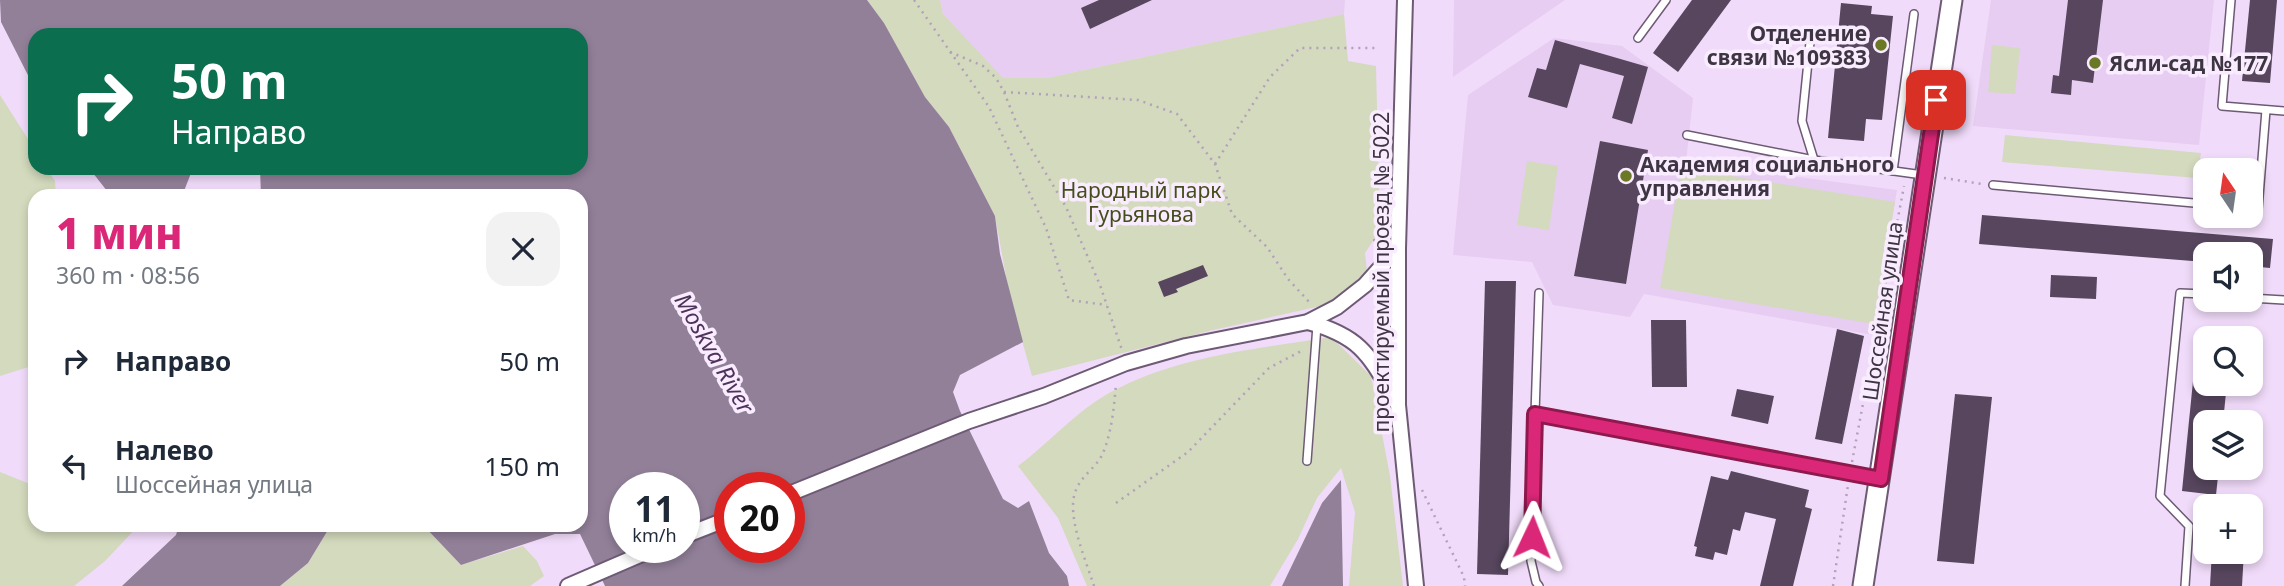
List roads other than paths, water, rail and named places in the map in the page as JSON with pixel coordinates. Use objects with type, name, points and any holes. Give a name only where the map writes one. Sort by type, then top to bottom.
[{"type":"main road","name":"Шоссейная улица","points":[[1863,586],[1881,479],[1915,174],[1952,0]]},
{"type":"street","name":"проектируемый проезд № 5022","points":[[1405,0],[1398,248],[1398,405],[1416,586]]},
{"type":"street","points":[[805,488],[970,421],[1044,396],[1122,365],[1186,346],[1315,319],[1337,307],[1365,285],[1398,248]]},
{"type":"street","points":[[1315,319],[1355,341],[1371,360],[1398,405]]},
{"type":"street","points":[[568,586],[618,563]]},
{"type":"lane","points":[[1637,38],[1665,0]]},
{"type":"lane","points":[[2231,0],[2222,106],[2284,111]]},
{"type":"lane","points":[[1893,171],[1914,14]]},
{"type":"lane","points":[[1810,42],[1802,121],[1814,160]]},
{"type":"lane","points":[[2262,158],[2266,110]]},
{"type":"lane","points":[[1687,135],[1814,160],[1915,174]]},
{"type":"lane","points":[[1993,185],[2193,203]]},
{"type":"lane","points":[[1539,293],[1531,561],[1539,586]]},
{"type":"lane","points":[[2185,586],[2189,526],[2160,496],[2180,293],[2193,294]]},
{"type":"lane","points":[[2263,299],[2284,300]]},
{"type":"lane","points":[[1307,461],[1315,319]]},
{"type":"lane","points":[[1535,414],[1881,479]]},
{"type":"water","name":"Moskva River","points":[[0,0],[867,0],[884,23],[925,97],[949,127],[995,216],[1000,254],[1023,342],[960,375],[953,392],[1003,499],[1018,508],[1029,501],[1049,553],[1067,576],[1069,586],[605,586],[580,534],[555,534],[461,565],[430,532],[588,532],[588,189],[261,189],[260,175],[588,175],[588,28],[28,28],[28,75],[1,22]]},
{"type":"water","points":[[94,175],[190,175],[185,189],[106,189]]},
{"type":"water","points":[[1341,480],[1343,586],[1282,586],[1322,503]]},
{"type":"water","points":[[177,532],[327,532],[308,563],[280,586],[122,586]]},
{"type":"place","name":"Отделение связи №109383","points":[[1881,45]]},
{"type":"place","name":"Ясли-сад №177","points":[[2095,63]]},
{"type":"place","name":"Академия социального управления","points":[[1626,176]]},
{"type":"park label","name":"Народный парк Гурьянова","points":[[1141,202]]}]
